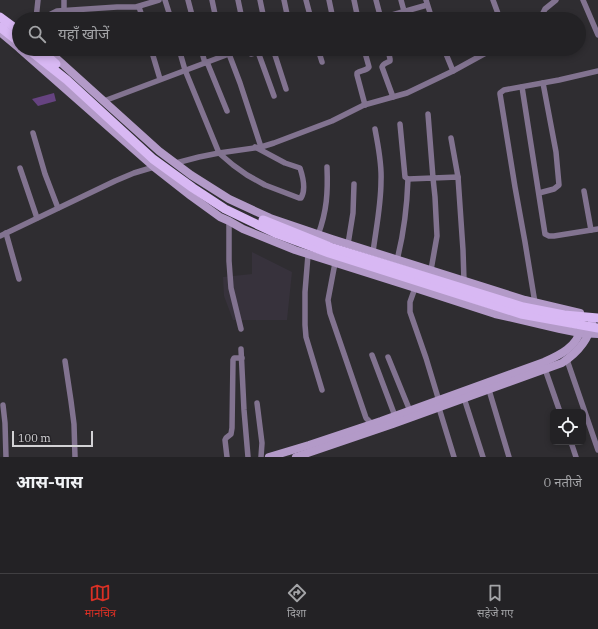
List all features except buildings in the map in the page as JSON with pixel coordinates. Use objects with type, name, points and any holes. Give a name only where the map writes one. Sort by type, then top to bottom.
[{"type":"main road","points":[[0,12],[12,21]]},
{"type":"main road","points":[[0,18],[12,26]]},
{"type":"main road","points":[[0,27],[12,36]]},
{"type":"main road","points":[[0,33],[12,43]]},
{"type":"main road","points":[[27,56],[154,167],[220,217],[243,229],[308,255],[495,314],[560,329],[591,325]]},
{"type":"main road","points":[[37,56],[67,80],[153,159],[225,209],[275,232],[329,253],[521,314],[591,325]]},
{"type":"main road","points":[[47,56],[157,156],[189,181],[225,204],[268,223],[330,247],[523,306],[564,315],[591,325]]},
{"type":"main road","points":[[54,56],[159,151],[191,175],[229,199],[270,218],[397,260],[535,303],[577,312],[591,325]]},
{"type":"main road","points":[[296,457],[439,404],[516,373],[552,363],[562,364],[580,348],[591,325]]},
{"type":"main road","points":[[269,457],[410,411],[464,398],[545,370],[591,325]]},
{"type":"street","points":[[37,12],[38,0]]},
{"type":"street","points":[[64,0],[64,10]]},
{"type":"street","points":[[54,12],[64,10],[139,6],[160,0]]},
{"type":"street","points":[[165,0],[169,12]]},
{"type":"street","points":[[188,0],[191,12]]},
{"type":"street","points":[[212,0],[215,12]]},
{"type":"street","points":[[238,0],[241,12]]},
{"type":"street","points":[[260,0],[263,12]]},
{"type":"street","points":[[284,0],[287,12]]},
{"type":"street","points":[[306,0],[309,12]]},
{"type":"street","points":[[329,0],[332,12]]},
{"type":"street","points":[[354,0],[357,12]]},
{"type":"street","points":[[376,0],[379,12]]},
{"type":"street","points":[[401,0],[404,11]]},
{"type":"street","points":[[493,0],[497,12]]},
{"type":"street","points":[[544,12],[556,0]]},
{"type":"street","points":[[583,0],[598,35]]},
{"type":"street","points":[[401,12],[426,2],[430,12]]},
{"type":"street","points":[[139,6],[141,12]]},
{"type":"street","points":[[153,56],[160,80]]},
{"type":"street","points":[[181,56],[185,70],[219,153],[240,170],[265,185],[301,198],[304,185],[300,168],[266,154],[258,147],[242,87],[227,56]]},
{"type":"street","points":[[204,56],[227,111]]},
{"type":"street","points":[[104,101],[224,56]]},
{"type":"street","points":[[259,56],[274,96]]},
{"type":"street","points":[[275,56],[286,89]]},
{"type":"street","points":[[320,56],[322,62]]},
{"type":"street","points":[[365,105],[356,75],[369,67],[366,56]]},
{"type":"street","points":[[389,56],[390,61],[382,64],[382,67],[393,97]]},
{"type":"street","points":[[447,56],[453,71]]},
{"type":"street","points":[[176,163],[219,153],[258,147],[294,136],[332,121],[365,105],[407,92],[453,71],[480,56]]},
{"type":"street","points":[[535,303],[514,187],[500,93],[504,90],[598,71]]},
{"type":"street","points":[[539,192],[554,189],[559,185],[556,152],[543,83]]},
{"type":"street","points":[[522,87],[546,235],[554,236],[598,229]]},
{"type":"street","points":[[428,114],[437,236],[431,270]]},
{"type":"street","points":[[397,260],[404,228],[408,179],[405,177],[400,124]]},
{"type":"street","points":[[373,252],[381,180],[381,164],[375,129]]},
{"type":"street","points":[[33,133],[45,174],[58,208]]},
{"type":"street","points":[[451,138],[458,177],[464,250],[464,281]]},
{"type":"street","points":[[19,279],[2,234],[128,176],[154,167]]},
{"type":"street","points":[[318,234],[323,222],[327,204],[327,167]]},
{"type":"street","points":[[20,168],[37,218]]},
{"type":"street","points":[[408,179],[458,177]]},
{"type":"street","points":[[348,244],[353,213],[354,184]]},
{"type":"street","points":[[584,191],[591,230]]},
{"type":"street","points":[[229,221],[231,288],[241,329]]},
{"type":"street","points":[[308,255],[304,292],[306,337],[322,390]]},
{"type":"street","points":[[335,263],[328,300],[330,313],[366,418],[372,424]]},
{"type":"street","points":[[415,288],[410,302],[410,312],[426,358],[454,457]]},
{"type":"street","points":[[241,349],[248,457]]},
{"type":"street","points":[[372,355],[395,416]]},
{"type":"street","points":[[388,357],[410,411]]},
{"type":"street","points":[[227,457],[226,438],[231,434],[232,428],[233,360],[234,358],[242,358]]},
{"type":"street","points":[[567,360],[598,450]]},
{"type":"street","points":[[65,361],[74,424],[75,457]]},
{"type":"street","points":[[545,370],[559,409]]},
{"type":"street","points":[[489,390],[509,457]]},
{"type":"street","points":[[464,398],[482,457]]},
{"type":"street","points":[[257,403],[262,443],[261,457]]},
{"type":"street","points":[[3,405],[6,457]]},
{"type":"street","points":[[572,445],[576,457]]},
{"type":"shaded area","points":[[252,252],[292,272],[287,320],[233,320],[224,296],[223,277],[252,274]]}]
